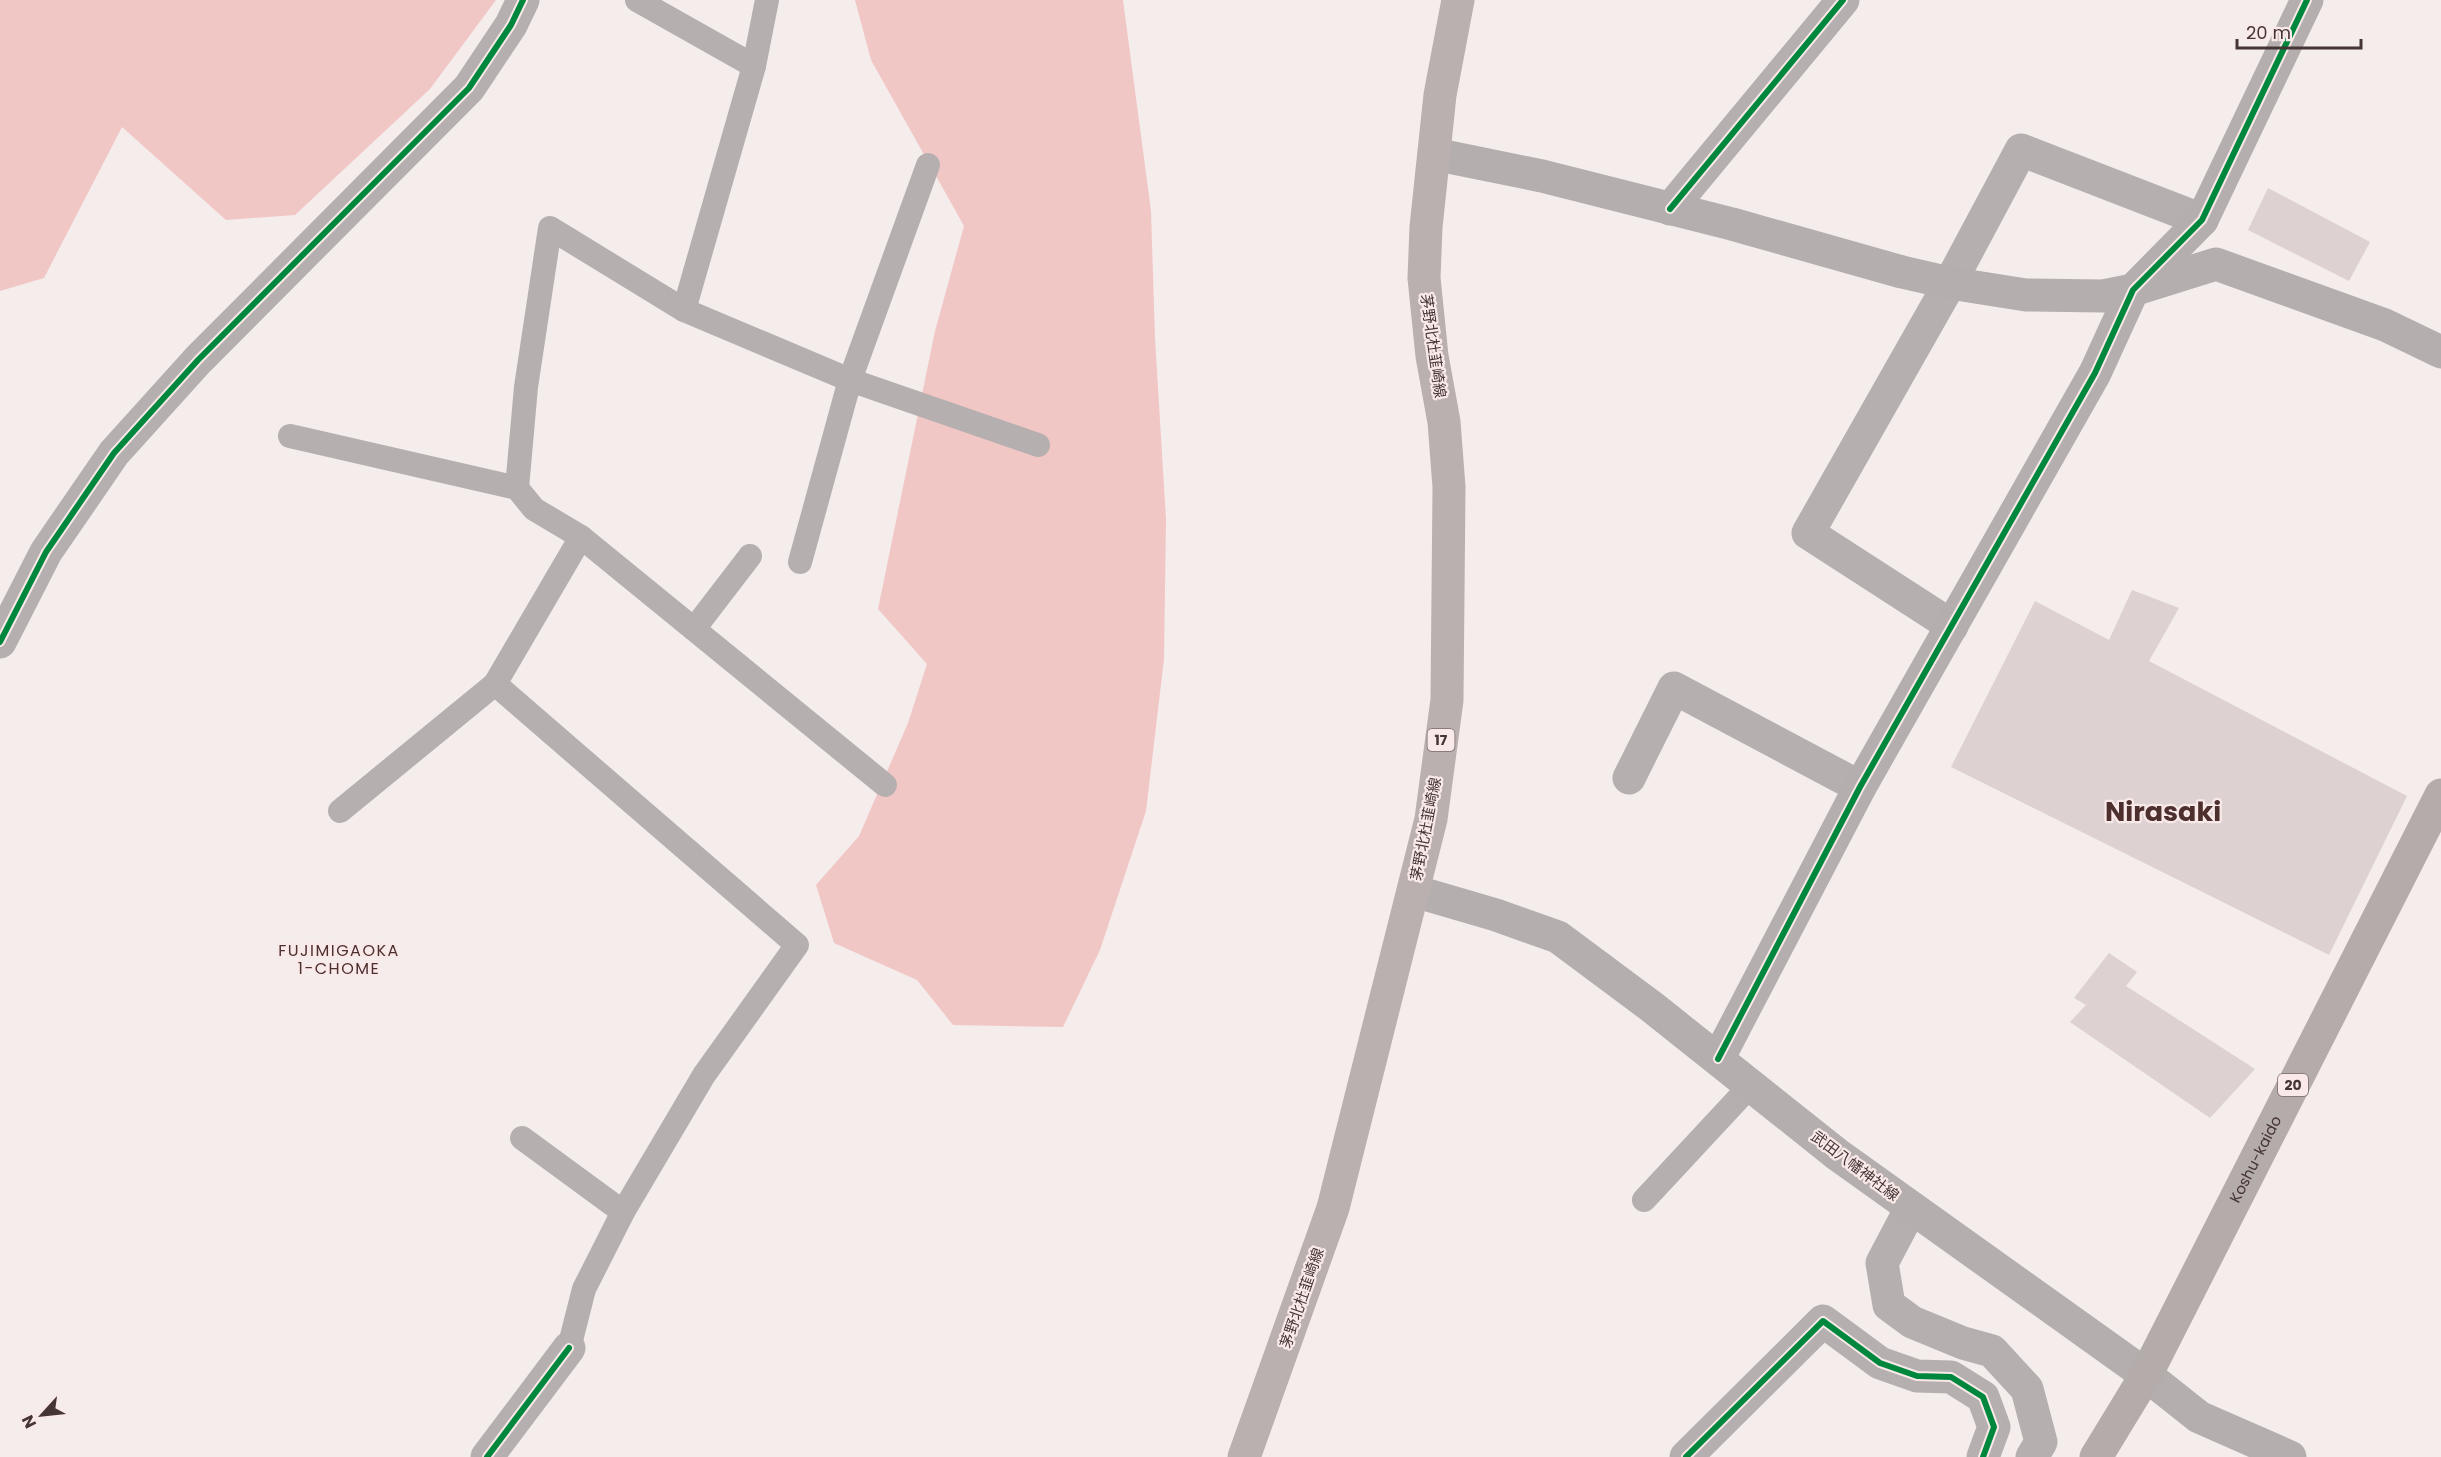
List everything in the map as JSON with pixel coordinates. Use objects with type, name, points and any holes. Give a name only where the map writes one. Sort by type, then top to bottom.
[{"type":"highway","name":"Koshu-kaido","points":[[2096,1457],[2146,1375],[2441,795]]},
{"type":"main road","name":"茅野北杜韮崎線","points":[[1244,1457],[1333,1208],[1431,819],[1447,689],[1449,487],[1444,422],[1432,356],[1424,278],[1426,227],[1442,86],[1458,0]]},
{"type":"street","points":[[0,642],[46,552],[114,453],[198,360],[469,88],[511,25],[523,0]]},
{"type":"street","points":[[1670,209],[1843,0]]},
{"type":"street","points":[[1718,1059],[1860,787],[2095,373],[2133,290],[2202,220],[2307,0]]},
{"type":"street","points":[[1952,626],[1808,533],[1950,283],[2021,150],[2202,220]]},
{"type":"street","points":[[1434,154],[1542,176],[1902,272],[1950,283],[2026,295],[2103,296],[2133,290],[2216,264],[2385,325],[2441,352]]},
{"type":"street","points":[[1629,778],[1674,688],[1860,787]]},
{"type":"street","name":"武田八幡神社線","points":[[1414,891],[1497,915],[1558,937],[1652,1006],[1838,1155],[2146,1375],[2199,1418],[2290,1457]]},
{"type":"street","points":[[1911,1208],[1882,1263],[1889,1305],[1912,1322],[1963,1343],[1992,1351],[2027,1389],[2041,1442],[2032,1457]]},
{"type":"street","points":[[1686,1457],[1823,1321],[1880,1363],[1917,1376],[1951,1377],[1983,1397],[1994,1426],[1983,1457]]},
{"type":"street","points":[[1951,1377],[1963,1343]]},
{"type":"street","points":[[487,1457],[569,1348]]},
{"type":"lane","points":[[637,0],[754,66]]},
{"type":"lane","points":[[684,310],[754,66],[767,0]]},
{"type":"lane","points":[[800,562],[850,380],[928,165]]},
{"type":"lane","points":[[517,488],[526,387],[550,228],[684,310],[850,380],[1038,445]]},
{"type":"lane","points":[[290,436],[517,488],[534,508],[581,537],[885,785]]},
{"type":"lane","points":[[340,811],[495,684],[581,537]]},
{"type":"lane","points":[[694,629],[750,556]]},
{"type":"lane","points":[[495,684],[797,945],[704,1075],[623,1212],[584,1289],[569,1348]]},
{"type":"lane","points":[[1644,1200],[1751,1085]]},
{"type":"lane","points":[[522,1138],[623,1212]]},
{"type":"shaded area","points":[[0,0],[496,0],[430,89],[295,215],[226,220],[122,127],[44,278],[0,291]]},
{"type":"shaded area","points":[[855,0],[1123,0],[1151,211],[1155,338],[1166,519],[1164,659],[1146,811],[1100,950],[1063,1027],[953,1025],[917,980],[834,943],[816,885],[859,836],[908,723],[927,664],[878,609],[935,331],[964,226],[871,60]]},
{"type":"building","points":[[2268,188],[2370,242],[2349,281],[2248,230]]},
{"type":"building","points":[[2132,590],[2179,608],[2149,661],[2407,796],[2329,955],[1951,767],[2035,601],[2109,640]]},
{"type":"building","points":[[2109,953],[2137,972],[2126,986],[2255,1069],[2210,1118],[2070,1022],[2086,1005],[2074,998]]},
{"type":"cycle path","points":[[0,642],[46,552],[114,453],[198,360],[469,88],[511,25],[523,0]]},
{"type":"cycle path","points":[[1670,209],[1843,0]]},
{"type":"cycle path","points":[[1718,1059],[1860,787],[2095,373],[2133,290],[2202,220],[2307,0]]},
{"type":"cycle path","points":[[1686,1457],[1823,1321],[1880,1363],[1917,1376],[1951,1377],[1983,1397],[1994,1427],[1983,1457]]},
{"type":"cycle path","points":[[487,1457],[569,1348]]},
{"type":"district","name":"Nirasaki","points":[[2163,812]]},
{"type":"district","name":"FUJIMIGAOKA 1-CHOME","points":[[339,959]]}]
